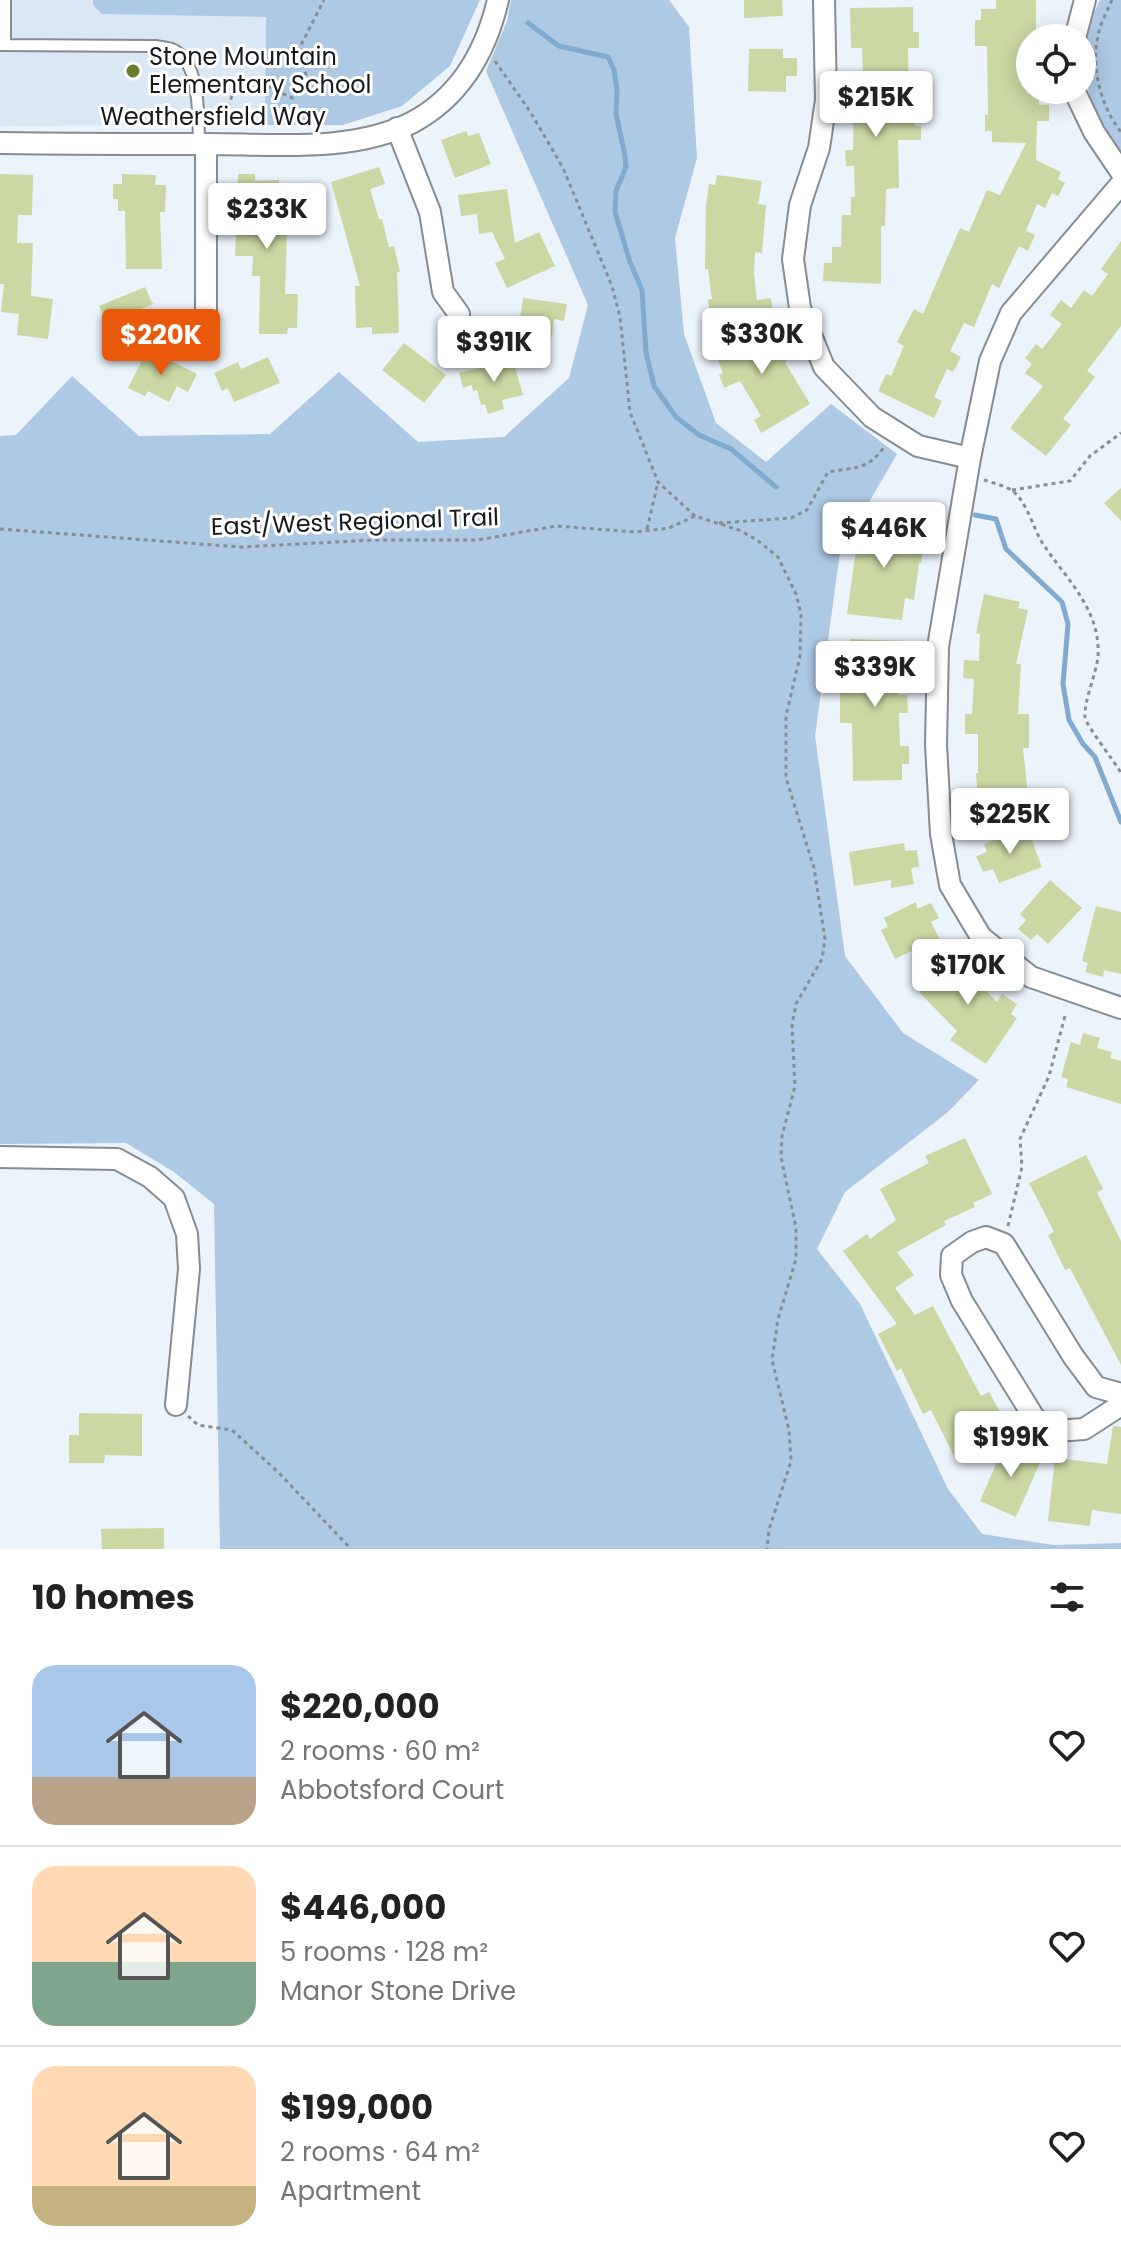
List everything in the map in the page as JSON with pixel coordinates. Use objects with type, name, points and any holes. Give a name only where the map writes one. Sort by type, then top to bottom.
[{"type":"street","name":"Weathersfield Way","points":[[0,143],[316,144],[349,140],[397,128],[412,123],[435,108],[470,71],[498,0]]},
{"type":"street","points":[[824,0],[826,100],[819,148],[800,205],[793,259],[800,308],[824,367],[872,417],[918,446],[970,458]]},
{"type":"street","points":[[1079,24],[1085,0]]},
{"type":"street","points":[[1081,104],[1094,132],[1121,172]]},
{"type":"street","points":[[397,128],[430,212],[443,292],[459,314]]},
{"type":"street","points":[[206,313],[209,144]]},
{"type":"street","points":[[1121,184],[1011,313],[990,361],[938,647],[936,745],[940,819],[950,885],[981,937],[1031,977],[1121,1008]]},
{"type":"street","points":[[0,1157],[117,1159],[150,1177],[174,1198],[187,1234],[189,1269],[176,1405]]},
{"type":"street","points":[[1121,1394],[1096,1387],[1073,1356],[1004,1244],[986,1237],[972,1242],[952,1256],[951,1275],[962,1301],[1035,1419],[1056,1431],[1084,1429],[1121,1405]]},
{"type":"lane","points":[[5,0],[3,45],[155,46],[172,49],[188,63],[209,144]]},
{"type":"path","points":[[209,144],[217,119],[230,103],[236,78],[254,78],[275,92],[293,98],[305,89],[307,80],[300,47],[324,0]]},
{"type":"path","points":[[1112,0],[1098,36],[1096,79],[1110,119],[1121,132]]},
{"type":"path","points":[[483,44],[531,113],[563,168],[612,286],[620,317],[630,412],[658,482],[695,516],[739,530],[778,557],[796,594],[801,614],[800,656],[786,716],[786,778],[814,868],[825,939],[822,959],[796,1004],[792,1025],[795,1086],[782,1136],[781,1157],[796,1228],[796,1259],[778,1319],[772,1360],[789,1430],[791,1461],[769,1530],[767,1549]]},
{"type":"path","points":[[716,524],[791,518],[807,510],[828,472],[852,470],[871,464],[894,432]]},
{"type":"path","points":[[970,458],[977,477],[1012,490],[1070,481],[1090,456],[1121,433]]},
{"type":"path","points":[[647,531],[658,482]]},
{"type":"path","points":[[1012,490],[1043,543],[1083,597],[1092,619],[1098,656],[1085,717],[1089,728],[1121,773]]},
{"type":"path","name":"East/West Regional Trail","points":[[0,529],[241,547],[375,540],[478,540],[556,526],[636,532],[669,528],[695,516]]},
{"type":"path","points":[[1004,1244],[1022,1167],[1020,1139],[1049,1076],[1065,1016]]},
{"type":"path","points":[[176,1405],[198,1425],[232,1430],[279,1473],[351,1549]]},
{"type":"shaded area","name":"Stone Mountain Elementary School","points":[[0,0],[267,0],[265,125],[0,126]]},
{"type":"shaded area","points":[[93,0],[480,0],[450,66],[402,106],[343,125],[265,125],[266,17],[102,14],[93,5]]},
{"type":"shaded area","points":[[511,0],[669,0],[689,27],[697,158],[675,238],[684,334],[716,423],[766,462],[831,404],[897,454],[861,516],[843,530],[815,736],[845,956],[903,1033],[979,1080],[948,1112],[845,1192],[817,1249],[860,1304],[948,1489],[982,1534],[1054,1545],[1121,1543],[1121,1549],[220,1549],[214,1204],[174,1172],[126,1143],[0,1144],[0,436],[16,435],[72,376],[139,436],[270,434],[339,372],[418,442],[504,437],[569,378],[588,305],[486,71],[507,21]]},
{"type":"shaded area","points":[[1100,0],[1121,0],[1121,151],[1102,125],[1093,104],[1096,104],[1096,24],[1090,24]]},
{"type":"building","points":[[744,0],[782,0],[783,16],[744,18]]},
{"type":"building","points":[[996,0],[1036,0],[1036,24],[1016,24],[1016,104],[1049,105],[1049,121],[1037,121],[1036,160],[1061,172],[1058,179],[1065,183],[1058,196],[1052,193],[1045,208],[1037,204],[1026,231],[1035,235],[1028,251],[1019,246],[999,288],[992,284],[974,327],[964,323],[950,351],[961,357],[953,372],[947,369],[934,397],[942,401],[934,418],[878,391],[886,374],[891,376],[904,346],[897,342],[914,309],[923,314],[960,228],[969,232],[987,190],[1000,195],[1026,143],[992,142],[992,131],[985,131],[985,115],[988,115],[987,46],[975,46],[975,20],[981,20],[981,9],[996,9]]},
{"type":"building","points":[[913,7],[913,32],[919,32],[919,48],[908,48],[909,104],[915,104],[915,126],[921,126],[921,140],[898,140],[899,188],[886,189],[885,226],[881,226],[881,284],[823,281],[824,263],[832,263],[832,247],[841,247],[842,215],[851,215],[851,197],[855,197],[854,166],[846,166],[845,150],[853,150],[854,103],[873,103],[872,76],[863,76],[862,48],[851,48],[850,8]]},
{"type":"building","points":[[749,49],[783,49],[783,58],[797,58],[797,76],[786,76],[786,92],[748,91]]},
{"type":"building","points":[[466,131],[468,136],[479,133],[491,164],[455,178],[441,140]]},
{"type":"building","points":[[379,167],[385,184],[370,189],[389,247],[394,246],[400,272],[397,272],[399,333],[372,334],[372,327],[356,328],[355,286],[360,286],[331,182]]},
{"type":"building","points":[[0,174],[33,175],[32,215],[18,215],[17,243],[33,243],[31,296],[53,299],[48,339],[17,335],[19,314],[1,312],[4,284],[0,284]]},
{"type":"building","points":[[122,174],[156,175],[155,185],[166,185],[165,212],[160,212],[162,269],[126,269],[125,211],[118,211],[118,199],[113,199],[113,184],[122,184]]},
{"type":"building","points":[[238,174],[255,174],[255,181],[279,180],[279,200],[288,200],[285,294],[298,294],[297,328],[288,328],[287,334],[259,334],[260,276],[252,276],[253,256],[235,256],[236,235],[239,235]]},
{"type":"building","points":[[717,175],[762,181],[758,204],[766,205],[762,253],[755,252],[754,273],[757,300],[771,298],[773,316],[711,324],[708,299],[712,299],[708,269],[705,269],[706,206],[709,184],[715,185]]},
{"type":"building","points":[[507,189],[515,243],[539,232],[555,266],[507,288],[495,263],[505,259],[492,232],[479,234],[477,214],[461,216],[458,195]]},
{"type":"building","points":[[1121,241],[1121,326],[1087,371],[1095,377],[1063,419],[1071,425],[1046,456],[1010,428],[1043,386],[1025,373],[1032,364],[1025,358],[1036,344],[1042,349],[1062,324],[1050,315],[1061,300],[1071,308],[1084,290],[1092,296],[1108,274],[1101,269]]},
{"type":"building","points":[[145,287],[153,304],[139,310],[146,332],[116,345],[99,306]]},
{"type":"building","points":[[523,298],[567,304],[564,321],[554,319],[549,352],[516,347]]},
{"type":"building","points":[[771,325],[785,362],[810,404],[761,433],[754,420],[761,416],[740,381],[724,388],[719,375],[723,373],[714,350]]},
{"type":"building","points":[[404,343],[446,375],[424,403],[382,370]]},
{"type":"building","points":[[148,349],[197,374],[188,392],[177,386],[169,402],[148,391],[145,396],[128,388]]},
{"type":"building","points":[[268,357],[280,383],[234,402],[228,388],[222,391],[214,373],[238,362],[241,369]]},
{"type":"building","points":[[513,360],[523,395],[502,400],[504,409],[488,414],[485,404],[481,405],[477,390],[473,391],[472,385],[463,388],[459,373]]},
{"type":"building","points":[[1121,488],[1121,521],[1104,503]]},
{"type":"building","points":[[860,520],[918,528],[916,544],[923,545],[921,563],[914,600],[905,598],[902,620],[847,614]]},
{"type":"building","points":[[984,594],[1020,602],[1018,608],[1028,610],[1016,664],[1021,664],[1018,714],[1029,714],[1029,748],[1023,748],[1030,813],[977,819],[978,734],[965,734],[965,714],[972,714],[974,679],[963,678],[964,660],[979,661],[980,634],[976,633]]},
{"type":"building","points":[[850,639],[907,641],[907,658],[899,658],[898,695],[907,695],[908,713],[899,713],[900,746],[909,746],[909,764],[902,764],[902,780],[853,781],[852,723],[840,723],[840,687],[850,687]]},
{"type":"building","points":[[1027,828],[1042,867],[999,883],[993,869],[983,872],[976,856],[987,852],[984,844]]},
{"type":"building","points":[[904,843],[905,851],[917,850],[919,867],[911,868],[914,884],[891,888],[891,880],[854,886],[849,852]]},
{"type":"building","points":[[1050,880],[1082,908],[1048,944],[1037,934],[1031,940],[1018,929],[1026,920],[1020,914]]},
{"type":"building","points":[[916,902],[917,909],[931,903],[939,918],[931,922],[939,938],[895,959],[881,930],[888,927],[884,918]]},
{"type":"building","points":[[1096,906],[1121,912],[1121,974],[1104,970],[1103,977],[1085,972],[1088,963],[1082,961]]},
{"type":"building","points":[[958,951],[971,963],[965,969],[997,1002],[1002,994],[1017,1004],[1011,1014],[1017,1018],[986,1064],[950,1040],[957,1031],[919,992],[925,986],[919,980],[946,953],[950,959]]},
{"type":"building","points":[[1083,1033],[1100,1038],[1097,1048],[1112,1052],[1110,1058],[1121,1061],[1121,1104],[1066,1087],[1068,1079],[1061,1077],[1071,1042],[1080,1045]]},
{"type":"building","points":[[965,1138],[992,1194],[973,1203],[975,1207],[944,1221],[946,1225],[897,1252],[914,1275],[895,1288],[915,1315],[933,1306],[981,1396],[989,1392],[1009,1428],[954,1456],[931,1410],[923,1414],[901,1368],[897,1371],[878,1334],[897,1324],[843,1251],[867,1234],[870,1239],[896,1220],[880,1189],[929,1163],[925,1156]]},
{"type":"building","points":[[1086,1155],[1103,1189],[1097,1192],[1121,1241],[1121,1365],[1070,1268],[1065,1270],[1048,1235],[1054,1232],[1029,1183]]},
{"type":"building","points":[[79,1413],[142,1414],[142,1456],[105,1455],[104,1463],[69,1463],[69,1435],[79,1435]]},
{"type":"building","points":[[1113,1426],[1121,1427],[1121,1514],[1092,1510],[1090,1526],[1048,1521],[1055,1458],[1107,1464]]},
{"type":"building","points":[[1006,1441],[1042,1458],[1016,1517],[980,1501]]},
{"type":"building","points":[[164,1528],[164,1549],[102,1549],[101,1529]]},
{"type":"waterway","points":[[528,23],[559,46],[608,57],[614,70],[616,114],[626,167],[616,191],[615,212],[642,290],[646,352],[654,386],[676,417],[699,435],[731,449],[776,487]]},
{"type":"waterway","points":[[975,515],[996,519],[1006,549],[1062,602],[1068,624],[1063,684],[1069,720],[1095,757],[1121,822]]},
{"type":"place","name":"Stone Mountain Elementary School","points":[[133,71]]}]
